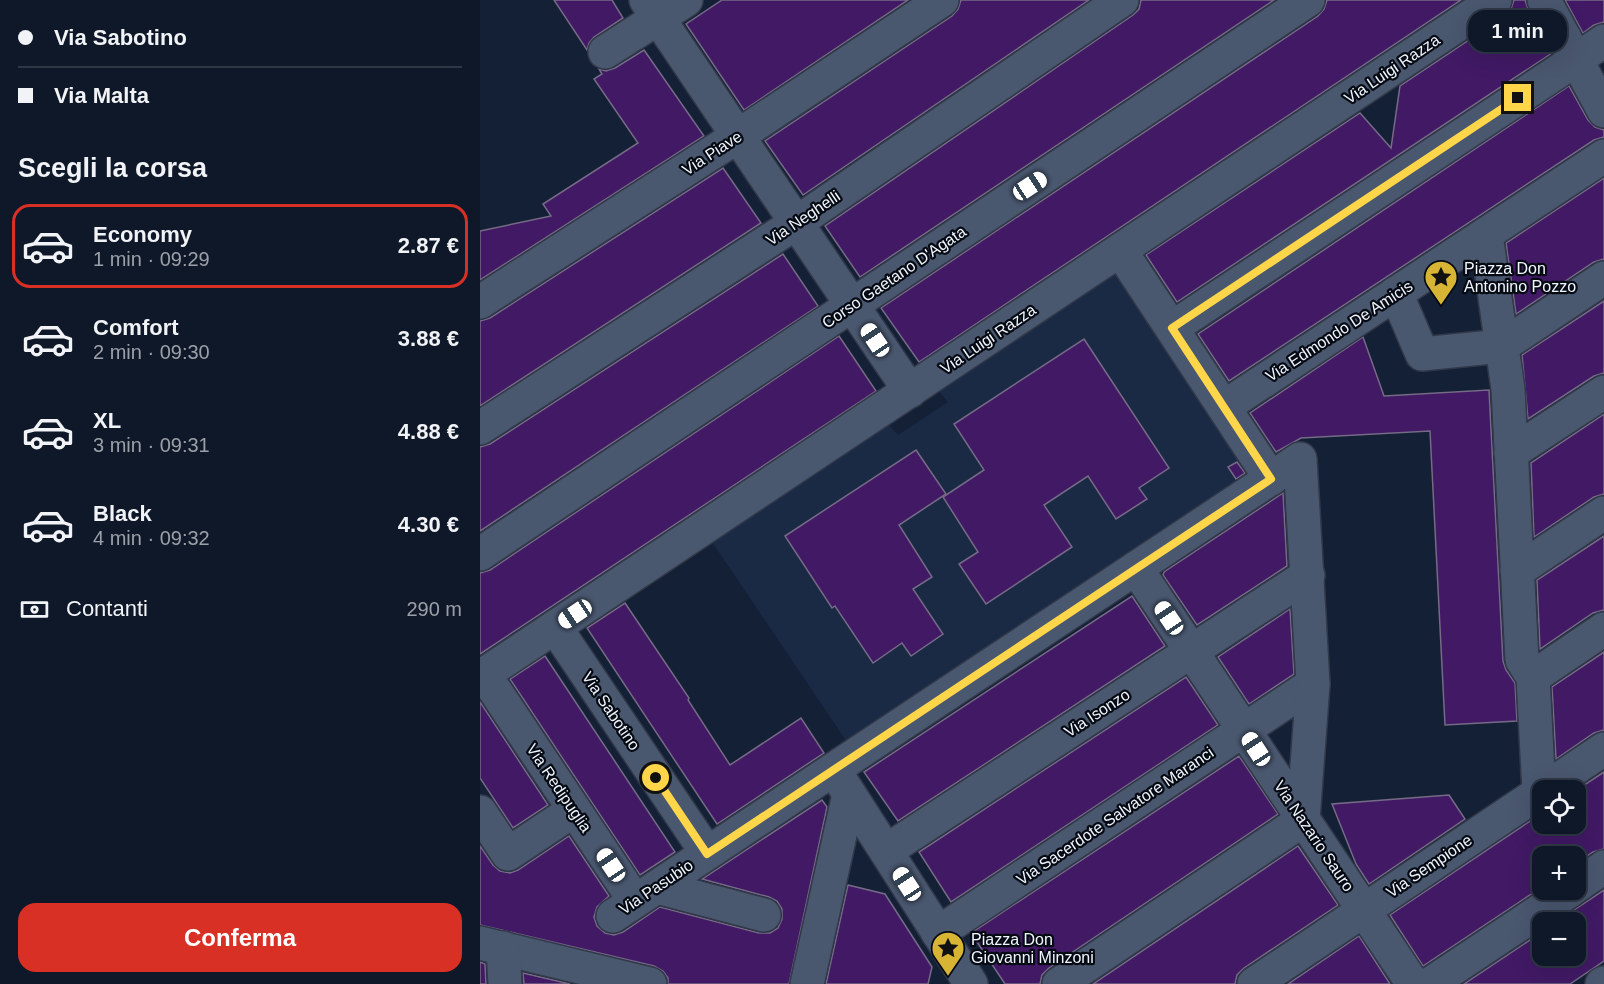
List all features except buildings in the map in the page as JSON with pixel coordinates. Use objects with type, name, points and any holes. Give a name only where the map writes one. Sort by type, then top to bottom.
[{"type":"street","points":[[605,52],[652,9],[686,0]]},
{"type":"street","name":"Via Piave","points":[[480,302],[738,136],[942,0]]},
{"type":"street","name":"Via Neghelli","points":[[480,428],[796,223],[1122,0]]},
{"type":"street","name":"Corso Gaetano D'Agata","points":[[480,554],[1308,0]]},
{"type":"street","name":"Via Luigi Razza","points":[[482,675],[1495,0]]},
{"type":"street","points":[[1544,0],[1604,111]]},
{"type":"street","points":[[652,9],[910,391]]},
{"type":"street","points":[[1172,328],[1604,41]]},
{"type":"street","name":"Via Edmondo De Amicis","points":[[1224,407],[1604,156]]},
{"type":"street","points":[[1486,234],[1505,344],[1522,660],[1533,676],[1538,780]]},
{"type":"street","points":[[1120,250],[1271,479]]},
{"type":"street","points":[[1396,293],[1422,354],[1505,344],[1604,278]]},
{"type":"street","points":[[1512,453],[1604,392]]},
{"type":"street","name":"Via Pasubio","points":[[635,901],[707,854],[841,782],[1136,568],[1300,459],[1308,574]]},
{"type":"street","points":[[1517,571],[1604,513]]},
{"type":"street","name":"Via Nazario Sauro","points":[[1136,568],[1413,984]]},
{"type":"street","points":[[1059,984],[1303,820],[1313,684],[1308,574]]},
{"type":"street","name":"Via Isonzo","points":[[886,851],[1308,574]]},
{"type":"street","name":"Via Sabotino","points":[[555,627],[707,854]]},
{"type":"street","points":[[1533,676],[1604,629]]},
{"type":"street","name":"Via Redipuglia","points":[[482,675],[635,901]]},
{"type":"street","name":"Via Sacerdote Salvatore Maranci","points":[[938,933],[1313,684]]},
{"type":"street","name":"Via Sempione","points":[[1557,780],[1604,748]]},
{"type":"street","points":[[841,782],[938,933],[965,980]]},
{"type":"street","points":[[807,984],[841,782]]},
{"type":"street","name":"Via Sempione","points":[[1254,984],[1532,797]]},
{"type":"street","points":[[484,826],[508,854],[574,810]]},
{"type":"street","points":[[1586,879],[1604,867]]},
{"type":"street","points":[[1430,984],[1556,900]]},
{"type":"street","points":[[635,901],[764,915]]},
{"type":"street","points":[[491,946],[505,984]]},
{"type":"street","points":[[491,946],[650,984]]},
{"type":"shaded area","points":[[1114,273],[1241,459],[1229,467],[1238,481],[847,742],[712,542],[887,423],[898,435],[948,402],[937,389]]},
{"type":"place","name":"Piazza Don Antonino Pozzo","points":[[1441,306]]},
{"type":"place","name":"Piazza Don Giovanni Minzoni","points":[[948,977]]},
{"type":"route","points":[[656,778],[707,854],[1271,479],[1172,328],[1518,98]]}]
